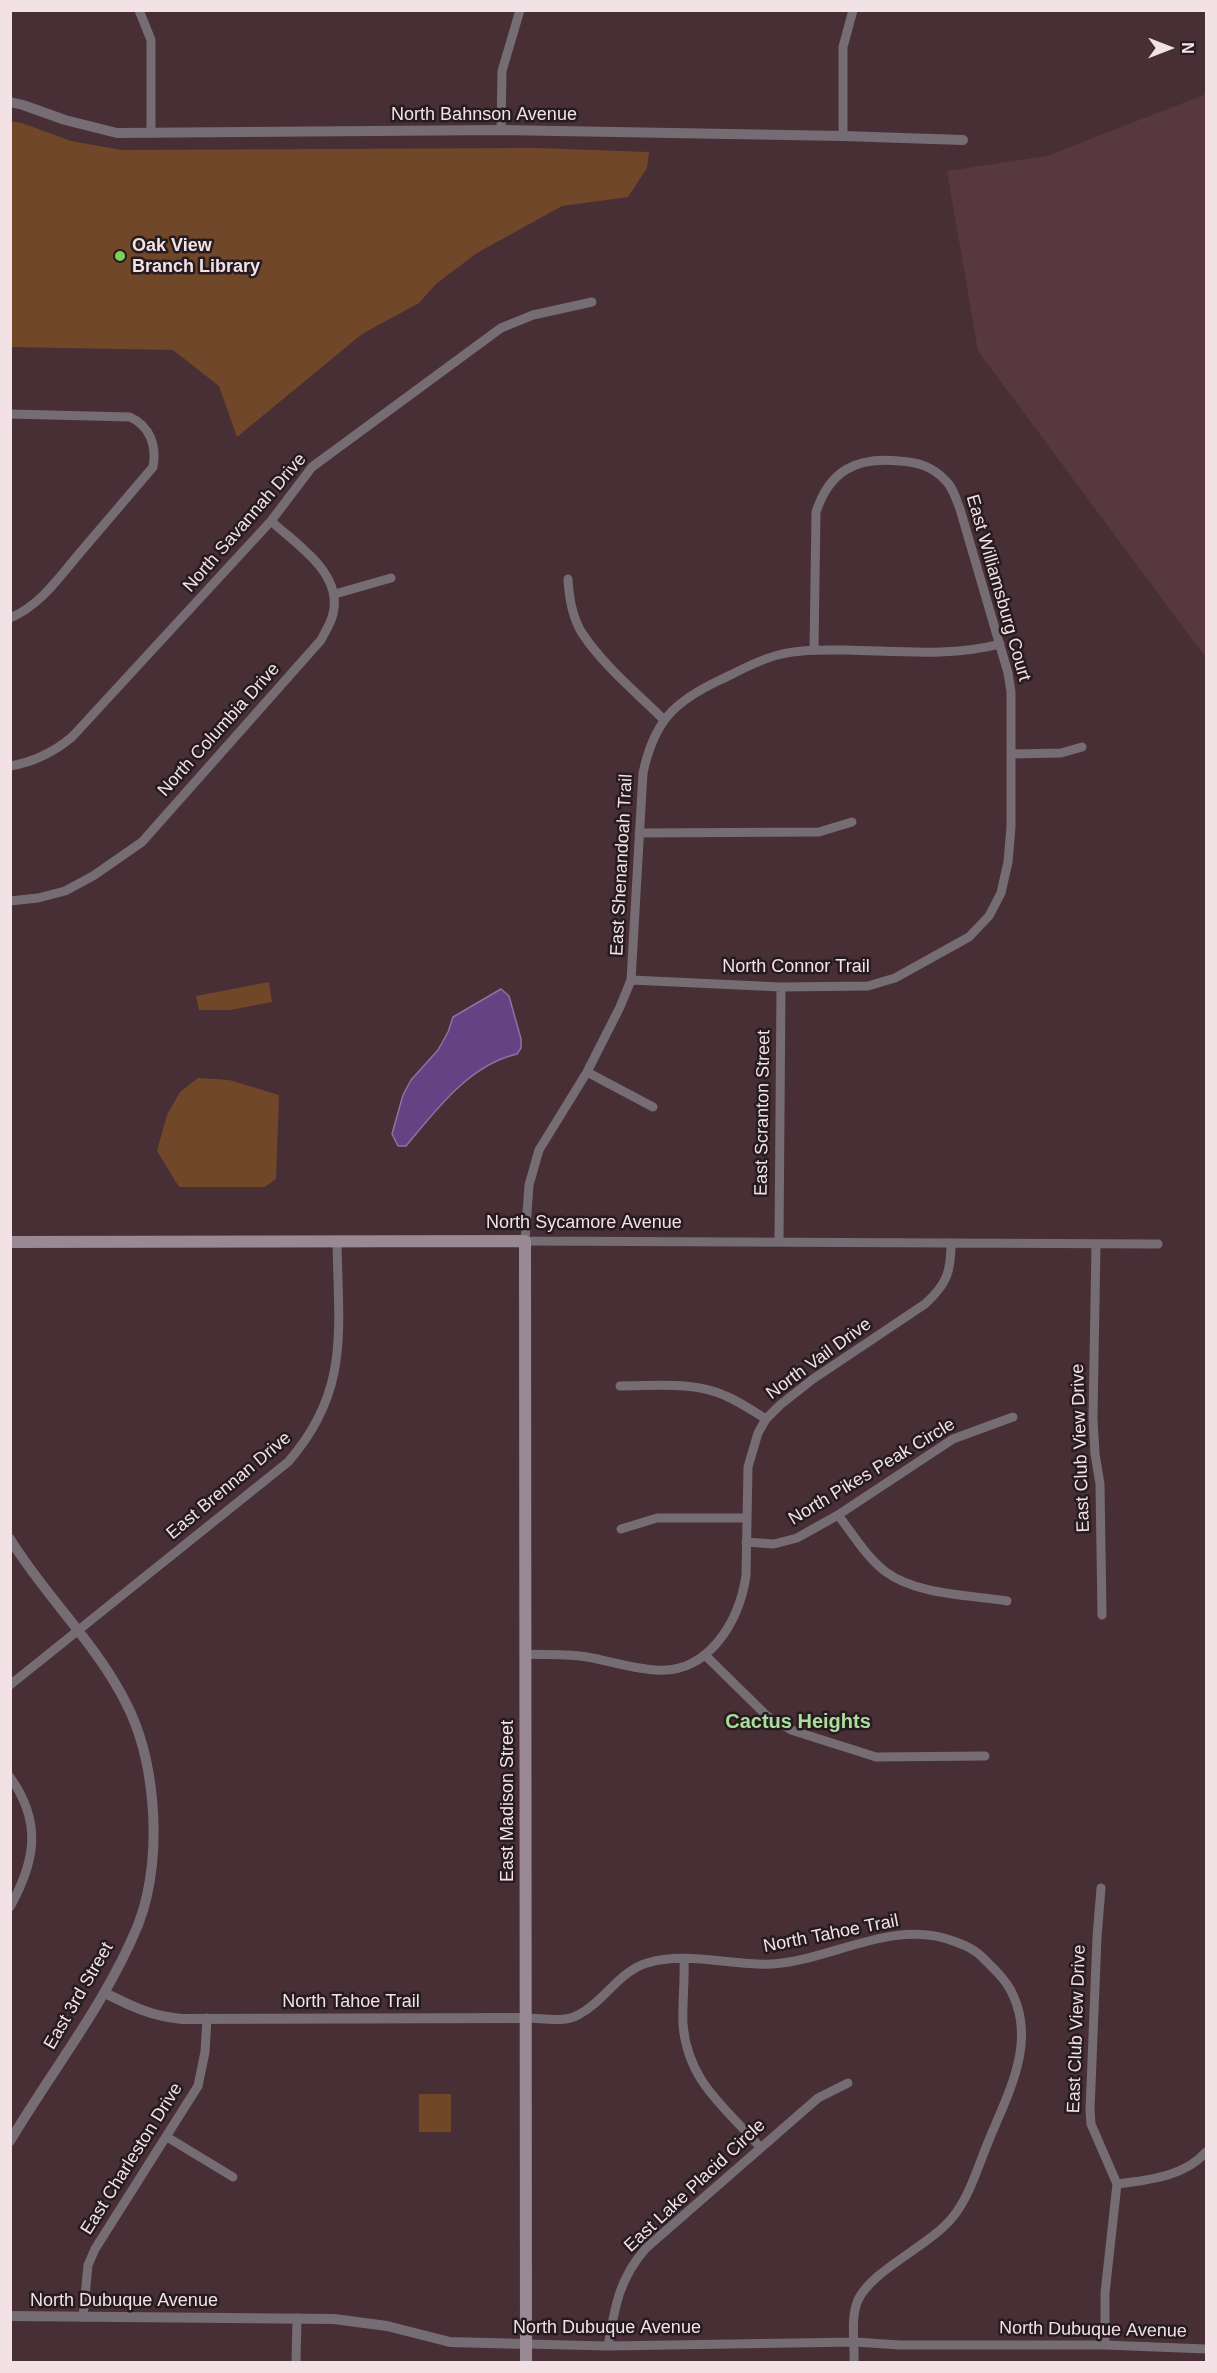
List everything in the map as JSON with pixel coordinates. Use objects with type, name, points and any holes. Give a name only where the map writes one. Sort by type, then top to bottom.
[{"type":"main road","name":"North Sycamore Avenue","points":[[10,1242],[525,1241]]},
{"type":"main road","name":"East Madison Street","points":[[525,1241],[526,2362]]},
{"type":"street","points":[[501,130],[502,71],[520,10]]},
{"type":"street","points":[[843,136],[843,46],[853,10]]},
{"type":"street","points":[[143,12],[151,40],[151,133]]},
{"type":"street","name":"North Bahnson Avenue","points":[[10,102],[117,133],[501,130],[963,140]]},
{"type":"street","name":"North Savannah Drive","points":[[10,766],[56,751],[72,737],[271,521],[312,467],[489,335],[533,315],[592,302]]},
{"type":"street","points":[[10,414],[130,417],[149,434],[155,450],[153,467],[56,581],[24,613],[10,618]]},
{"type":"street","name":"East Williamsburg Court","points":[[814,650],[816,512],[823,492],[850,466],[876,460],[925,465],[937,472],[950,486],[960,509],[1008,673],[1011,692],[1011,754]]},
{"type":"street","points":[[271,521],[327,575],[335,594],[391,578]]},
{"type":"street","points":[[568,579],[569,599],[582,632],[600,655],[663,719]]},
{"type":"street","name":"North Columbia Drive","points":[[10,901],[38,898],[64,891],[93,876],[142,842],[321,640],[333,615],[335,594]]},
{"type":"street","name":"East Shenandoah Trail","points":[[525,1241],[529,1185],[539,1150],[586,1072],[620,1007],[631,980],[643,773],[649,746],[663,719],[688,697],[747,666],[778,655],[814,650],[974,650],[1000,644]]},
{"type":"street","points":[[1011,754],[1061,753],[1082,747]]},
{"type":"street","name":"North Connor Trail","points":[[631,980],[781,987],[856,987],[884,982],[918,967],[969,938],[989,916],[1001,893],[1008,862],[1011,827],[1011,754]]},
{"type":"street","points":[[639,833],[819,832],[852,822]]},
{"type":"street","name":"East Scranton Street","points":[[779,1241],[781,987]]},
{"type":"street","points":[[586,1072],[653,1107]]},
{"type":"street","name":"East Brennan Drive","points":[[10,1685],[288,1462],[306,1442],[321,1416],[334,1381],[339,1355],[337,1240]]},
{"type":"street","name":"North Sycamore Avenue","points":[[525,1241],[1158,1244]]},
{"type":"street","name":"North Vail Drive","points":[[527,1654],[585,1656],[656,1670],[671,1670],[705,1655],[725,1635],[739,1606],[746,1576],[748,1467],[758,1433],[766,1419],[793,1394],[926,1304],[939,1291],[947,1277],[951,1261],[951,1243]]},
{"type":"street","name":"East Club View Drive","points":[[1096,1244],[1093,1418],[1095,1454],[1100,1484],[1102,1615]]},
{"type":"street","points":[[621,1386],[690,1387],[710,1390],[728,1396],[766,1419]]},
{"type":"street","name":"North Pikes Peak Circle","points":[[746,1542],[774,1544],[797,1538],[838,1515],[953,1439],[1013,1417]]},
{"type":"street","points":[[838,1515],[873,1560],[886,1572],[903,1582],[922,1589],[1007,1601]]},
{"type":"street","points":[[621,1529],[657,1518],[746,1518]]},
{"type":"street","name":"East 3rd Street","points":[[10,1539],[104,1668],[127,1704],[149,1774],[153,1810],[149,1880],[138,1923],[105,1993],[12,2134]]},
{"type":"street","points":[[705,1655],[766,1715],[791,1730],[876,1757],[985,1756]]},
{"type":"street","points":[[10,1777],[20,1790],[30,1813],[32,1832],[32,1854],[28,1872],[10,1907]]},
{"type":"street","name":"East Club View Drive","points":[[1101,1888],[1089,2110],[1091,2124],[1117,2184],[1105,2293],[1106,2345]]},
{"type":"street","name":"North Tahoe Trail","points":[[105,1993],[138,2011],[159,2017],[559,2019],[578,2016],[632,1970],[660,1960],[776,1964],[874,1939],[896,1936],[934,1936],[974,1950],[999,1973],[1016,2001],[1022,2042],[1021,2057],[963,2203],[939,2232],[879,2277],[865,2289],[858,2300],[855,2312],[854,2362]]},
{"type":"street","points":[[684,1960],[683,2024],[692,2064],[706,2089],[760,2147]]},
{"type":"street","name":"East Charleston Drive","points":[[83,2317],[88,2265],[95,2249],[198,2086],[205,2052],[207,2018]]},
{"type":"street","name":"East Lake Placid Circle","points":[[608,2346],[619,2291],[637,2259],[650,2244],[818,2098],[848,2083]]},
{"type":"street","points":[[167,2137],[233,2177]]},
{"type":"street","points":[[1117,2184],[1167,2176],[1206,2152]]},
{"type":"street","name":"North Dubuque Avenue","points":[[10,2316],[297,2318],[363,2321],[450,2342],[608,2346],[855,2342],[912,2345],[1106,2345],[1206,2349]]},
{"type":"street","points":[[296,2362],[297,2318]]},
{"type":"shaded area","points":[[1206,94],[1206,658],[978,351],[947,171],[1047,156]]},
{"type":"shaded area","points":[[11,121],[71,141],[122,150],[536,148],[649,152],[647,168],[628,197],[562,206],[477,253],[436,284],[419,303],[362,334],[237,437],[219,386],[173,350],[11,347]]},
{"type":"shaded area","points":[[269,982],[272,1002],[230,1010],[199,1010],[196,996]]},
{"type":"shaded area","points":[[501,989],[509,996],[521,1039],[521,1048],[517,1054],[484,1068],[469,1078],[442,1104],[406,1146],[398,1146],[392,1134],[403,1095],[411,1080],[438,1050],[453,1017]]},
{"type":"shaded area","points":[[198,1078],[229,1080],[279,1095],[276,1179],[265,1187],[179,1187],[157,1151],[167,1115],[180,1092]]},
{"type":"shaded area","points":[[419,2094],[451,2094],[451,2132],[419,2132]]},
{"type":"place","name":"Oak View Branch Library","points":[[120,256]]},
{"type":"district","name":"Cactus Heights","points":[[798,1722]]}]
